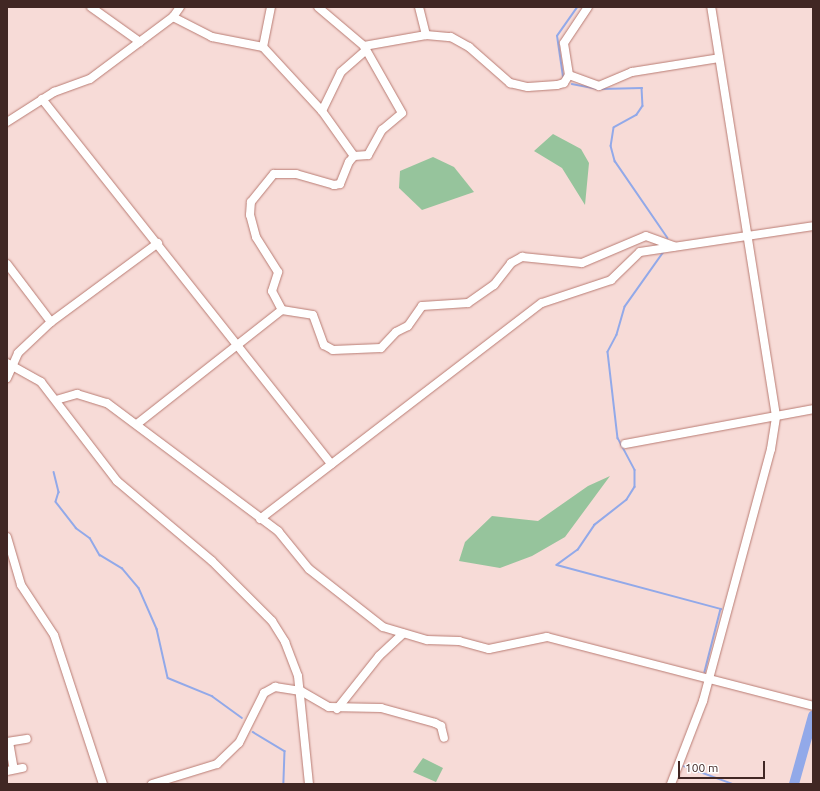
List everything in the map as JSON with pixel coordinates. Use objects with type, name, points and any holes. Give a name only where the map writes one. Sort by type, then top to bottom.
[{"type":"street","points":[[90,7],[140,42]]},
{"type":"street","points":[[7,122],[42,99],[90,79],[173,17],[180,7]]},
{"type":"street","points":[[263,47],[271,7]]},
{"type":"street","points":[[318,7],[365,48],[402,112],[382,130],[368,155],[354,156]]},
{"type":"street","points":[[419,7],[426,35]]},
{"type":"street","points":[[322,111],[340,72],[365,48],[426,35],[456,39],[517,86],[557,85],[564,83],[570,75],[564,43],[588,7]]},
{"type":"street","points":[[671,784],[709,678],[771,449],[776,416],[710,7]]},
{"type":"street","points":[[173,17],[212,36],[263,47],[322,111],[354,156]]},
{"type":"street","points":[[570,75],[599,86],[632,72],[719,58]]},
{"type":"street","points":[[42,99],[239,344],[331,464]]},
{"type":"street","points":[[282,310],[272,291],[278,272],[256,236],[250,215],[251,202],[274,174],[296,174],[334,185],[340,184],[354,156]]},
{"type":"street","points":[[260,519],[534,308],[611,280],[640,252],[674,246],[748,237],[813,226]]},
{"type":"street","points":[[137,424],[282,310],[313,316],[324,345],[333,350],[381,348],[396,332],[408,326],[422,306],[468,303],[482,295],[511,263],[522,257],[582,263],[646,236],[674,246]]},
{"type":"street","points":[[7,378],[10,364],[18,353],[51,322],[158,243]]},
{"type":"street","points":[[7,264],[51,322]]},
{"type":"street","points":[[10,364],[41,382],[56,400],[95,456],[117,481],[212,561],[263,611],[285,642],[301,691],[310,784]]},
{"type":"street","points":[[56,400],[77,394],[94,398],[137,424],[286,538],[308,569],[344,594],[361,613],[403,634],[489,649],[547,637],[813,706]]},
{"type":"street","points":[[625,444],[813,409]]},
{"type":"street","points":[[7,537],[21,585],[54,635],[103,784]]},
{"type":"street","points":[[337,709],[379,656],[403,634]]},
{"type":"street","points":[[152,784],[181,780],[217,764],[232,752],[268,689],[301,691],[337,709],[368,706],[396,711],[441,726],[444,738]]},
{"type":"street","points":[[23,768],[10,770],[8,742],[27,739]]},
{"type":"green space","points":[[553,134],[581,149],[589,163],[585,205],[562,168],[534,151]]},
{"type":"green space","points":[[433,157],[454,167],[474,192],[422,210],[399,188],[400,171]]},
{"type":"green space","points":[[610,476],[565,537],[532,556],[500,568],[459,561],[465,542],[492,516],[538,521],[588,486]]},
{"type":"green space","points":[[423,758],[443,768],[436,782],[413,772]]},
{"type":"waterway","points":[[563,77],[557,36],[577,7]]},
{"type":"waterway","points":[[572,84],[597,89]]},
{"type":"waterway","points":[[601,89],[642,88],[643,106],[637,115],[614,128],[611,146],[615,161],[668,238]]},
{"type":"waterway","points":[[664,252],[625,307],[617,335],[608,352],[618,438],[635,470],[635,487],[627,500],[595,525],[578,550],[557,565],[721,609],[705,672]]},
{"type":"waterway","points":[[54,472],[59,492],[56,502],[76,528],[90,538],[100,555],[122,568],[139,588],[157,629],[168,678],[212,696],[242,718]]},
{"type":"waterway","points":[[794,784],[813,716]]},
{"type":"waterway","points":[[253,732],[285,751],[284,784]]},
{"type":"waterway","points":[[684,766],[733,784]]}]
